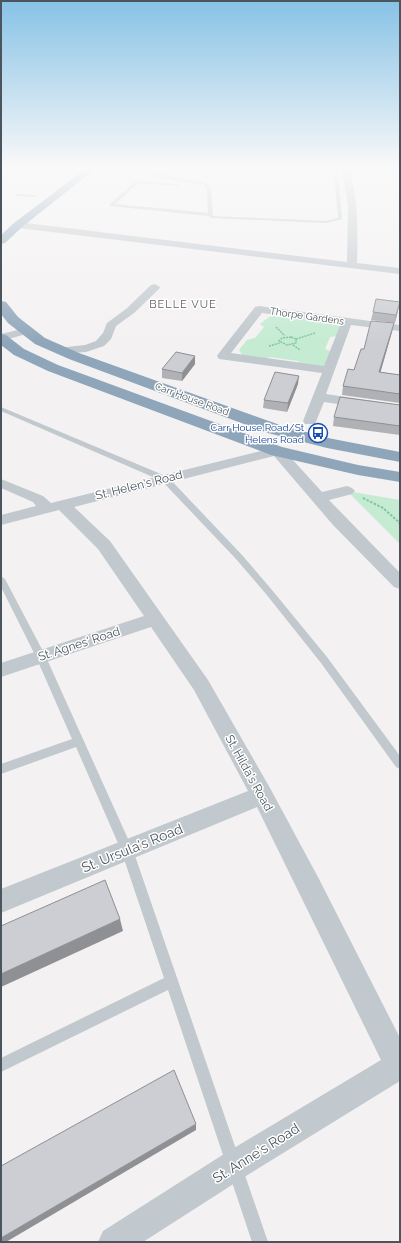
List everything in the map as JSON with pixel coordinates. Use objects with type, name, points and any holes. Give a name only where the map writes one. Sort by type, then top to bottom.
[{"type":"highway","points":[[1,241],[15,228]]},
{"type":"highway","name":"Carr House Road","points":[[1,305],[13,320],[40,341],[101,366],[274,429],[327,443],[400,457]]},
{"type":"highway","name":"Carr House Road","points":[[1,338],[19,352],[54,368],[277,451],[358,470],[400,477]]},
{"type":"street","points":[[42,228],[400,271]]},
{"type":"street","points":[[352,266],[353,228]]},
{"type":"street","points":[[62,351],[98,346],[110,333],[111,325],[130,311],[155,287]]},
{"type":"street","name":"Thorpe Gardens","points":[[329,370],[223,356],[259,309],[400,328]]},
{"type":"street","points":[[310,421],[348,321]]},
{"type":"street","points":[[1,338],[26,331]]},
{"type":"street","points":[[98,346],[98,357],[101,366]]},
{"type":"street","points":[[319,397],[400,409]]},
{"type":"street","points":[[274,429],[277,451],[318,498],[400,583]]},
{"type":"street","name":"St. Helen's Road","points":[[1,520],[277,451]]},
{"type":"street","name":"St. Hilda's Road","points":[[1,483],[55,506],[104,545],[156,619],[201,685],[262,795],[310,886],[400,1065]]},
{"type":"street","points":[[318,498],[347,491]]},
{"type":"street","name":"St. Agnes' Road","points":[[1,670],[156,619]]},
{"type":"street","name":"St. Ursula's Road","points":[[1,901],[262,795]]},
{"type":"street","name":"St. Anne's Road","points":[[114,1242],[234,1165],[400,1065]]},
{"type":"lane","points":[[1,409],[165,478],[239,557],[269,592],[324,660],[400,764]]},
{"type":"lane","points":[[2,583],[41,656],[127,850],[260,1242]]},
{"type":"lane","points":[[1,769],[79,741]]},
{"type":"lane","points":[[1,1065],[172,981]]},
{"type":"path","points":[[291,337],[297,340],[295,344],[284,345],[278,342],[282,338],[291,337]]},
{"type":"path","points":[[347,491],[383,508],[400,523]]},
{"type":"green space","points":[[285,314],[287,316],[315,321],[328,321],[340,326],[337,336],[330,337],[325,349],[332,352],[327,365],[322,367],[301,365],[298,361],[270,357],[264,359],[243,356],[239,350],[247,340],[255,338],[264,327],[260,324],[269,317]]},
{"type":"green space","points":[[347,491],[400,500],[400,544]]},
{"type":"building","points":[[376,299],[400,302],[396,315],[373,312]]},
{"type":"building","points":[[371,321],[394,323],[379,372],[400,375],[400,394],[343,386],[348,369],[354,370],[361,349],[364,349]]},
{"type":"building","points":[[176,352],[195,356],[182,373],[162,369]]},
{"type":"building","points":[[275,372],[299,376],[288,403],[264,400]]},
{"type":"building","points":[[340,397],[400,405],[400,426],[334,417]]},
{"type":"building","points":[[105,880],[120,919],[1,974],[1,926]]},
{"type":"building","points":[[174,1070],[196,1124],[1,1238],[1,1166]]},
{"type":"place","name":"Carr House Road/St Helens Road","points":[[318,433]]},
{"type":"district","name":"BELLE VUE","points":[[183,304]]}]
